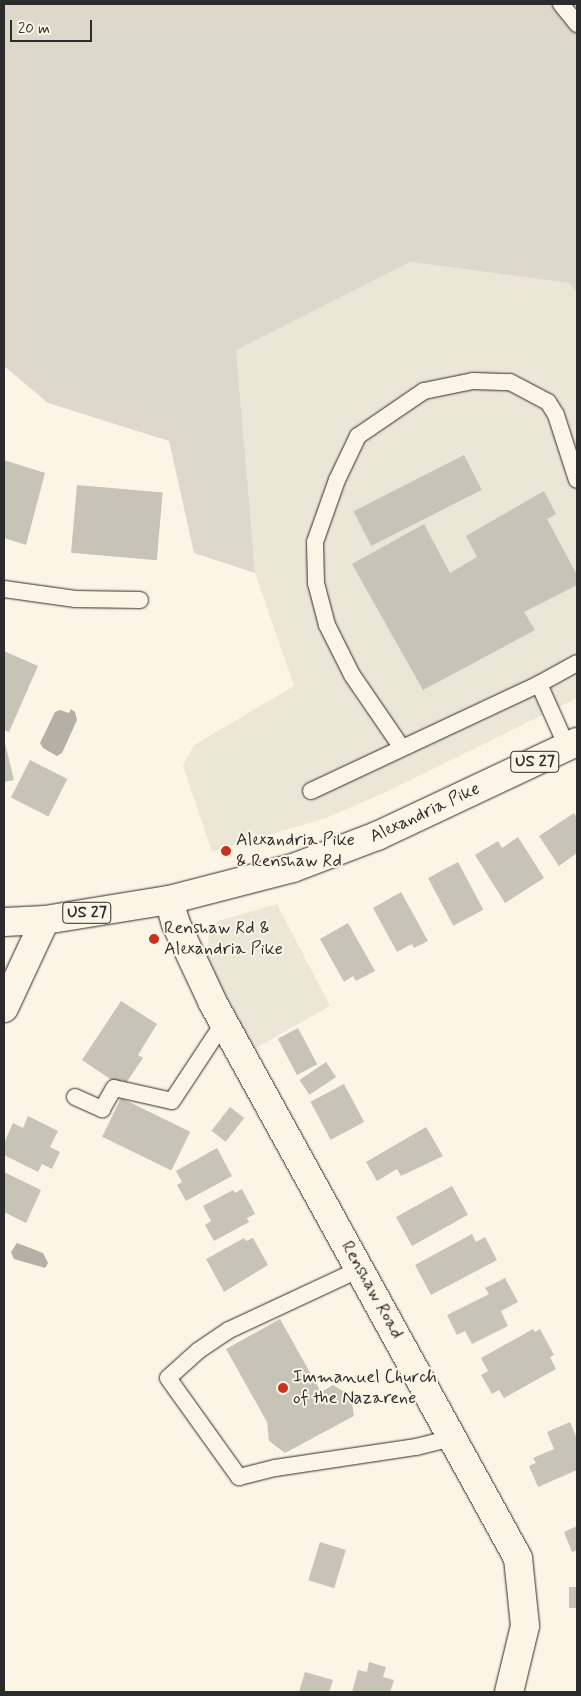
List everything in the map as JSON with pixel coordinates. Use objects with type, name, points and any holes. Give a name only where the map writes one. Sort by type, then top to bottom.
[{"type":"street","name":"Alexandria Pike","points":[[4,922],[45,920],[169,900],[293,868],[377,836],[572,745]]},
{"type":"street","name":"Renshaw Road","points":[[169,900],[176,924],[224,1022],[518,1558],[525,1626],[509,1692]]},
{"type":"street","points":[[4,1008],[45,920]]},
{"type":"lane","points":[[561,4],[577,24]]},
{"type":"lane","points":[[402,748],[352,675],[327,625],[316,583],[315,542],[337,480],[358,436],[424,391],[473,381],[510,382],[548,402],[556,415],[577,480]]},
{"type":"lane","points":[[4,588],[75,599],[140,600]]},
{"type":"lane","points":[[311,791],[539,684],[577,662]]},
{"type":"lane","points":[[539,684],[572,745]]},
{"type":"lane","points":[[76,1096],[102,1109],[114,1088],[172,1101],[224,1022]]},
{"type":"lane","points":[[360,1269],[229,1330],[198,1351],[168,1378],[239,1477],[275,1468],[416,1447],[453,1438]]},
{"type":"shaded area","points":[[4,4],[577,4],[577,293],[569,283],[410,262],[236,350],[255,573],[194,553],[169,441],[48,403],[4,366]]},
{"type":"shaded area","points":[[409,262],[570,283],[577,293],[577,698],[386,792],[326,818],[212,852],[183,766],[194,745],[294,686],[255,573],[235,350]]},
{"type":"shaded area","points":[[71,709],[75,712],[77,720],[62,753],[57,756],[43,748],[40,743],[55,712],[60,710],[69,713]]},
{"type":"shaded area","points":[[277,904],[330,1006],[254,1049],[212,974],[207,950],[209,933],[218,921]]},
{"type":"shaded area","points":[[17,1243],[43,1253],[48,1263],[45,1268],[14,1259],[11,1252]]},
{"type":"building","points":[[464,455],[482,490],[371,546],[354,511]]},
{"type":"building","points":[[4,460],[45,473],[26,545],[4,538]]},
{"type":"building","points":[[77,485],[163,492],[157,560],[71,553]]},
{"type":"building","points":[[544,491],[556,514],[547,519],[577,575],[577,585],[524,612],[535,630],[423,690],[352,564],[424,524],[450,573],[477,557],[466,536]]},
{"type":"building","points":[[4,651],[38,666],[9,732],[4,730]]},
{"type":"building","points":[[4,739],[14,780],[4,782]]},
{"type":"building","points":[[30,760],[67,779],[48,816],[11,797]]},
{"type":"building","points":[[574,813],[577,818],[577,853],[559,866],[539,836]]},
{"type":"building","points":[[518,837],[544,878],[505,903],[475,855],[498,841],[502,848]]},
{"type":"building","points":[[458,862],[483,910],[453,926],[428,878]]},
{"type":"building","points":[[401,892],[428,941],[414,948],[412,944],[397,952],[373,908]]},
{"type":"building","points":[[348,923],[375,971],[356,981],[353,976],[344,982],[320,939]]},
{"type":"building","points":[[121,1001],[157,1024],[138,1055],[143,1058],[126,1083],[122,1080],[119,1085],[82,1060]]},
{"type":"building","points":[[298,1028],[317,1064],[297,1075],[278,1039]]},
{"type":"building","points":[[326,1062],[336,1077],[310,1095],[299,1080]]},
{"type":"building","points":[[344,1084],[364,1122],[331,1140],[310,1102]]},
{"type":"building","points":[[121,1098],[190,1132],[171,1170],[102,1137]]},
{"type":"building","points":[[230,1107],[244,1118],[226,1142],[212,1131]]},
{"type":"building","points":[[28,1116],[58,1131],[50,1147],[60,1152],[52,1169],[42,1164],[38,1172],[4,1155],[4,1143],[13,1123],[23,1128]]},
{"type":"building","points":[[426,1127],[443,1156],[401,1176],[397,1169],[377,1181],[366,1162]]},
{"type":"building","points":[[217,1148],[232,1176],[186,1201],[177,1185],[182,1182],[176,1171]]},
{"type":"building","points":[[4,1172],[41,1190],[26,1223],[4,1212]]},
{"type":"building","points":[[452,1186],[468,1215],[412,1246],[396,1217]]},
{"type":"building","points":[[242,1189],[255,1214],[247,1218],[249,1222],[214,1241],[205,1225],[211,1221],[203,1206],[233,1190],[235,1193]]},
{"type":"building","points":[[472,1234],[476,1242],[485,1237],[497,1260],[431,1295],[415,1265]]},
{"type":"building","points":[[244,1238],[246,1241],[253,1238],[268,1265],[224,1292],[206,1259]]},
{"type":"building","points":[[505,1278],[518,1302],[501,1311],[508,1326],[472,1344],[465,1331],[457,1335],[447,1315],[489,1294],[485,1288]]},
{"type":"building","name":"Immanuel Church of the Nazarene","points":[[280,1319],[321,1392],[333,1385],[351,1396],[354,1416],[285,1453],[269,1441],[267,1422],[226,1349]]},
{"type":"building","points":[[533,1329],[535,1332],[540,1329],[554,1355],[550,1357],[556,1369],[504,1398],[499,1390],[492,1394],[481,1375],[488,1371],[481,1358]]},
{"type":"building","points":[[570,1422],[577,1439],[577,1470],[538,1487],[529,1466],[536,1463],[533,1458],[554,1449],[547,1432]]},
{"type":"building","points":[[577,1526],[577,1550],[572,1552],[564,1532]]},
{"type":"building","points":[[320,1542],[346,1550],[334,1588],[308,1580]]},
{"type":"building","points":[[569,1587],[577,1587],[577,1608],[569,1608]]},
{"type":"building","points":[[369,1662],[386,1667],[383,1677],[394,1680],[390,1692],[352,1692],[358,1670],[367,1672]]},
{"type":"building","points":[[305,1672],[333,1680],[329,1692],[299,1692]]},
{"type":"place","name":"Alexandria Pike & Renshaw Rd","points":[[226,851]]},
{"type":"place","name":"Renshaw Rd & Alexandria Pike","points":[[154,939]]},
{"type":"place","name":"Immanuel Church of the Nazarene","points":[[283,1388]]}]
